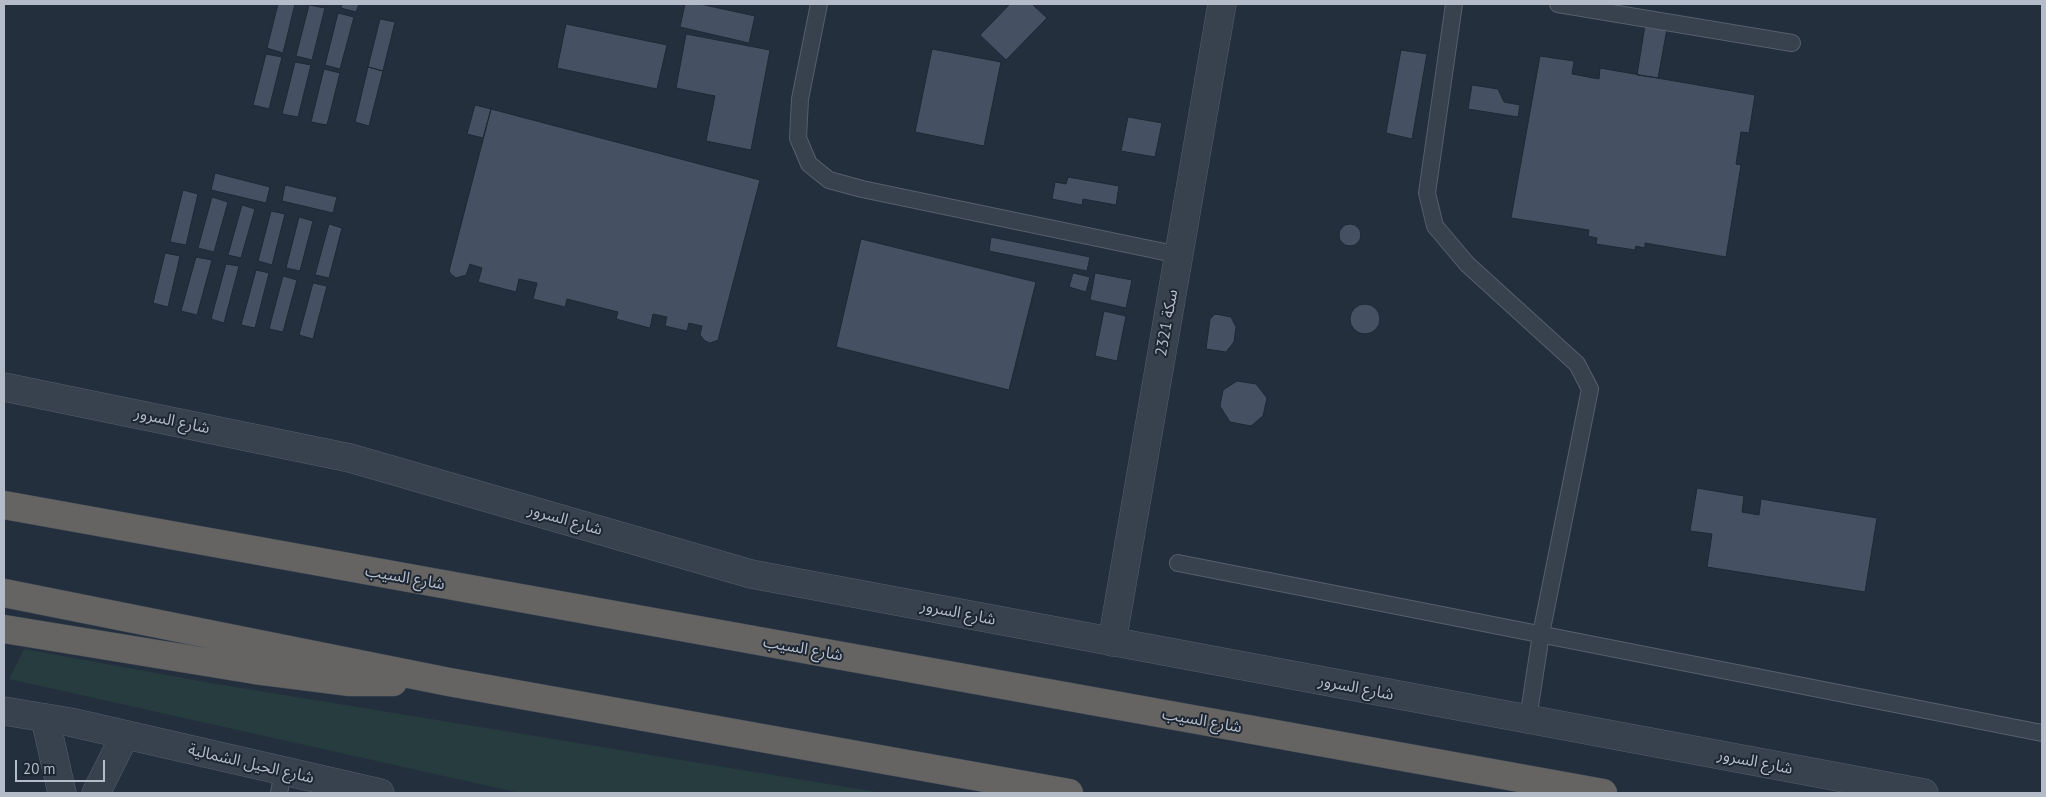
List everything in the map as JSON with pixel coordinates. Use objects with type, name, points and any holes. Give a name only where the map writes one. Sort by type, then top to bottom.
[{"type":"highway","points":[[4,487],[171,536]]},
{"type":"highway","name":"شارع السيب","points":[[4,505],[1602,793]]},
{"type":"highway","points":[[4,593],[449,682],[1069,793]]},
{"type":"highway","points":[[4,629],[255,670],[350,682],[449,682]]},
{"type":"street","name":"سكة 2321","points":[[1112,642],[1222,4]]},
{"type":"street","name":"شارع السرور","points":[[4,387],[350,458],[751,574],[1924,793]]},
{"type":"street","name":"شارع الحيل الشمالية","points":[[4,711],[125,735],[293,783],[380,793]]},
{"type":"street","points":[[45,718],[62,793]]},
{"type":"street","points":[[96,793],[125,735]]},
{"type":"lane","points":[[819,4],[800,98],[798,138],[809,164],[829,180],[862,189],[1179,255]]},
{"type":"lane","points":[[1454,4],[1428,193],[1435,226],[1467,264],[1577,364],[1590,389],[1541,634],[1528,719]]},
{"type":"lane","points":[[1558,4],[1792,43]]},
{"type":"lane","points":[[1178,563],[2042,733]]},
{"type":"green space","points":[[24,649],[211,683],[883,793],[520,793],[9,679]]},
{"type":"building","points":[[278,4],[295,4],[283,53],[267,48]]},
{"type":"building","points":[[342,4],[359,4],[356,12],[341,8]]},
{"type":"building","points":[[685,4],[700,4],[755,16],[749,43],[680,27]]},
{"type":"building","points":[[1010,4],[1032,4],[1047,18],[1006,60],[980,35]]},
{"type":"building","points":[[309,5],[325,8],[312,60],[296,56]]},
{"type":"building","points":[[338,13],[354,17],[340,69],[325,65]]},
{"type":"building","points":[[380,19],[395,22],[383,71],[368,67]]},
{"type":"building","points":[[566,24],[667,45],[657,89],[557,68]]},
{"type":"building","points":[[1645,25],[1667,29],[1658,78],[1637,75]]},
{"type":"building","points":[[686,34],[770,50],[751,150],[706,141],[715,96],[676,88]]},
{"type":"building","points":[[932,49],[1001,62],[984,146],[915,132]]},
{"type":"building","points":[[1401,50],[1427,54],[1412,139],[1386,133]]},
{"type":"building","points":[[266,54],[282,57],[269,109],[253,105]]},
{"type":"building","points":[[1540,56],[1574,61],[1572,74],[1599,79],[1600,68],[1755,95],[1749,133],[1741,132],[1736,164],[1741,165],[1726,257],[1645,243],[1645,248],[1636,246],[1635,250],[1596,244],[1597,238],[1588,236],[1589,230],[1511,218]]},
{"type":"building","points":[[295,62],[311,65],[298,117],[282,114]]},
{"type":"building","points":[[368,67],[383,71],[369,126],[355,122]]},
{"type":"building","points":[[324,69],[340,73],[327,125],[311,122]]},
{"type":"building","points":[[1472,85],[1498,89],[1504,102],[1520,105],[1518,117],[1468,109]]},
{"type":"building","points":[[475,105],[491,109],[483,138],[467,134]]},
{"type":"building","points":[[491,109],[760,180],[718,340],[710,343],[705,341],[700,335],[702,326],[689,323],[687,331],[665,326],[667,317],[653,314],[650,328],[616,319],[618,312],[567,299],[565,307],[533,299],[537,283],[519,279],[516,292],[478,282],[482,268],[470,264],[466,275],[456,278],[451,274],[449,271]]},
{"type":"building","points":[[1128,117],[1162,123],[1155,157],[1121,151]]},
{"type":"building","points":[[215,173],[270,187],[266,203],[211,190]]},
{"type":"building","points":[[1068,177],[1119,186],[1116,205],[1083,199],[1082,205],[1052,199],[1055,182],[1066,184]]},
{"type":"building","points":[[285,185],[337,197],[333,213],[282,201]]},
{"type":"building","points":[[183,190],[198,194],[186,245],[170,242]]},
{"type":"building","points":[[212,197],[228,202],[214,252],[198,248]]},
{"type":"building","points":[[242,205],[255,209],[241,258],[228,255]]},
{"type":"building","points":[[271,211],[285,214],[272,265],[258,261]]},
{"type":"building","points":[[299,217],[313,221],[300,271],[286,268]]},
{"type":"building","points":[[329,224],[342,228],[329,278],[315,275]]},
{"type":"building","points":[[1350,224],[1358,227],[1361,235],[1358,243],[1350,246],[1342,243],[1339,235],[1342,227]]},
{"type":"building","points":[[991,237],[1090,257],[1087,271],[989,251]]},
{"type":"building","points":[[861,239],[1036,282],[1009,390],[836,347]]},
{"type":"building","points":[[165,253],[180,256],[168,307],[153,303]]},
{"type":"building","points":[[196,257],[212,260],[197,315],[181,311]]},
{"type":"building","points":[[226,264],[239,266],[224,323],[211,319]]},
{"type":"building","points":[[256,270],[269,273],[255,328],[241,325]]},
{"type":"building","points":[[1073,273],[1090,277],[1086,292],[1069,287]]},
{"type":"building","points":[[1095,273],[1132,280],[1126,308],[1090,300]]},
{"type":"building","points":[[283,276],[297,280],[283,332],[269,329]]},
{"type":"building","points":[[313,283],[327,286],[313,339],[299,335]]},
{"type":"building","points":[[1365,304],[1376,308],[1380,319],[1376,330],[1365,334],[1354,330],[1350,319],[1354,308]]},
{"type":"building","points":[[1104,311],[1126,316],[1117,361],[1095,356]]},
{"type":"building","points":[[1215,314],[1231,317],[1236,327],[1234,342],[1226,352],[1206,349],[1210,319]]},
{"type":"building","points":[[1237,381],[1256,384],[1267,398],[1263,416],[1251,426],[1230,422],[1220,406],[1223,390]]},
{"type":"building","points":[[1697,488],[1744,496],[1742,512],[1759,515],[1761,499],[1877,518],[1865,592],[1707,567],[1712,534],[1690,531]]}]
